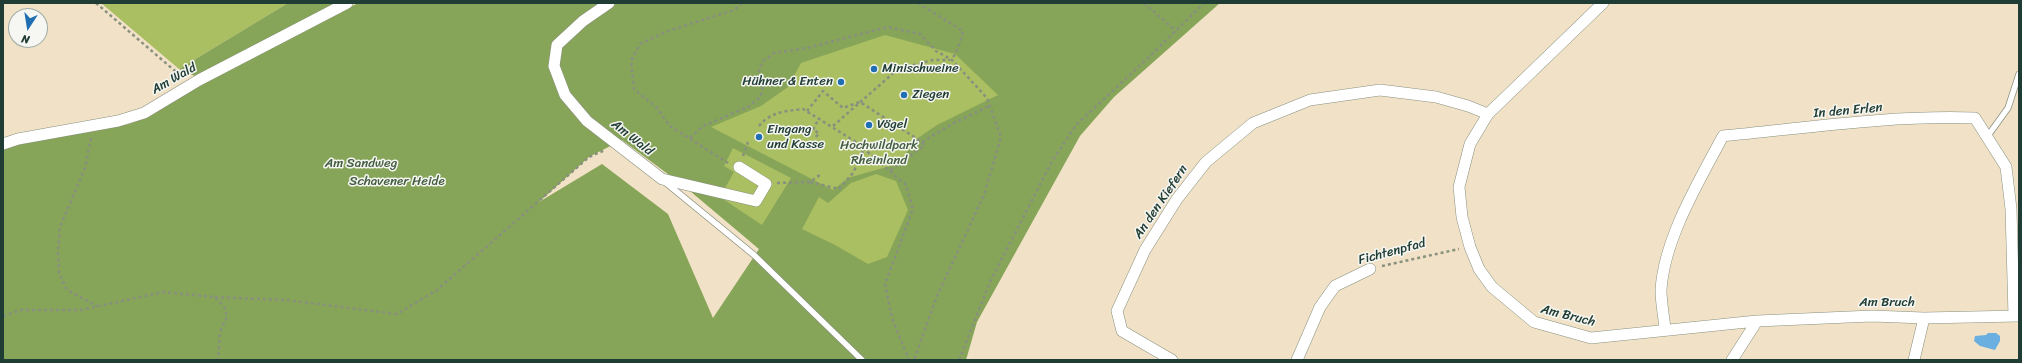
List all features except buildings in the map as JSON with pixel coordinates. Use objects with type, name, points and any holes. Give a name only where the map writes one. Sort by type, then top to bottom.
[{"type":"street","name":"Am Wald","points":[[3,144],[18,139],[118,121],[144,113],[192,85],[347,3]]},
{"type":"street","name":"Am Wald","points":[[609,3],[583,21],[557,45],[554,66],[565,95],[587,120],[662,180],[756,201],[766,184]]},
{"type":"street","name":"Am Bruch","points":[[1603,3],[1488,114],[1470,144],[1459,186],[1462,217],[1470,247],[1479,269],[1492,287],[1534,322],[1591,338],[1757,322],[1872,316],[1924,318],[2016,316]]},
{"type":"street","name":"An den Kiefern","points":[[1172,360],[1122,331],[1117,311],[1146,250],[1177,199],[1206,162],[1253,123],[1310,100],[1380,90],[1436,97],[1468,106],[1488,114]]},
{"type":"street","name":"In den Erlen","points":[[1665,330],[1661,291],[1666,256],[1696,187],[1723,136],[1860,123],[1948,117],[1975,118],[2006,167],[2011,209],[2016,316]]},
{"type":"street","points":[[739,167],[766,184]]},
{"type":"street","name":"Fichtenpfad","points":[[1296,360],[1320,307],[1335,286],[1370,269]]},
{"type":"street","points":[[1914,360],[1924,318]]},
{"type":"street","points":[[1732,360],[1757,322]]},
{"type":"lane","points":[[1987,137],[2008,108],[2019,74]]},
{"type":"lane","points":[[662,180],[754,255],[862,360]]},
{"type":"path","points":[[96,3],[192,85]]},
{"type":"path","points":[[739,167],[722,160],[670,126],[656,108],[634,89],[630,61],[640,44],[665,32],[734,10],[742,3]]},
{"type":"path","points":[[918,3],[963,31],[960,43],[952,60]]},
{"type":"path","points":[[1144,3],[1176,31]]},
{"type":"path","points":[[959,360],[991,280],[1047,170],[1076,125],[1204,3]]},
{"type":"path","points":[[690,138],[703,126],[750,106],[761,96],[763,85],[759,71],[762,62],[774,53],[808,48],[888,27],[920,34],[936,51],[952,60],[987,98],[988,106],[1001,137],[986,187],[937,296],[914,360]]},
{"type":"path","points":[[833,126],[898,69],[933,60],[952,60]]},
{"type":"path","points":[[807,111],[823,91],[843,108],[860,102]]},
{"type":"path","points":[[860,102],[922,142],[924,146],[889,171]]},
{"type":"path","points":[[922,142],[952,124],[988,106]]},
{"type":"path","points":[[759,126],[765,118],[784,112],[803,109],[833,126],[864,149],[906,185],[913,209],[885,284],[892,318],[909,360]]},
{"type":"path","points":[[816,137],[819,133],[813,130],[819,118]]},
{"type":"path","points":[[92,126],[89,155],[85,168],[60,226],[58,253],[60,273],[67,290],[97,307]]},
{"type":"path","points":[[3,316],[20,310],[81,310],[164,292],[215,297],[286,300],[396,314],[437,290],[589,156],[617,145]]},
{"type":"path","points":[[766,184],[810,182],[839,189],[853,173],[864,149]]},
{"type":"path","points":[[810,182],[821,174]]},
{"type":"path","name":"Fichtenpfad","points":[[1370,269],[1470,247]]},
{"type":"path","points":[[215,297],[225,308],[227,317],[220,332],[218,360]]},
{"type":"green space","points":[[101,3],[288,3],[179,69]]},
{"type":"green space","points":[[288,3],[338,3],[197,77],[179,69]]},
{"type":"green space","name":"Schavener Heide","points":[[358,3],[1220,3],[1114,97],[1080,136],[977,322],[966,360],[3,360],[3,149],[22,144],[129,124],[152,115],[206,81]],"holes":[[[885,35],[955,54],[998,95],[937,125],[918,138],[897,164],[848,178],[833,190],[711,127],[761,106],[788,87],[801,63]],[[622,140],[684,186],[759,249],[713,318],[668,214],[602,164],[539,202],[589,157]],[[733,148],[791,178],[762,225],[720,197],[734,172],[724,166]],[[876,174],[896,181],[908,210],[887,257],[868,264],[835,245],[802,229],[819,197],[828,203],[851,183]]]},
{"type":"green space","name":"Hochwildpark Rheinland","points":[[771,3],[1095,91],[964,311],[759,249],[717,212],[628,142]]},
{"type":"water","points":[[1988,333],[1996,333],[2000,336],[2000,341],[1995,350],[1980,346],[1974,341],[1975,336],[1986,335]]},
{"type":"place","name":"Minischweine","points":[[874,69]]},
{"type":"place","name":"Hühner & Enten","points":[[841,82]]},
{"type":"place","name":"Ziegen","points":[[904,95]]},
{"type":"place","name":"Vögel","points":[[869,125]]},
{"type":"place","name":"Eingang und Kasse","points":[[759,137]]},
{"type":"park label","name":"Am Sandweg","points":[[361,164]]}]
